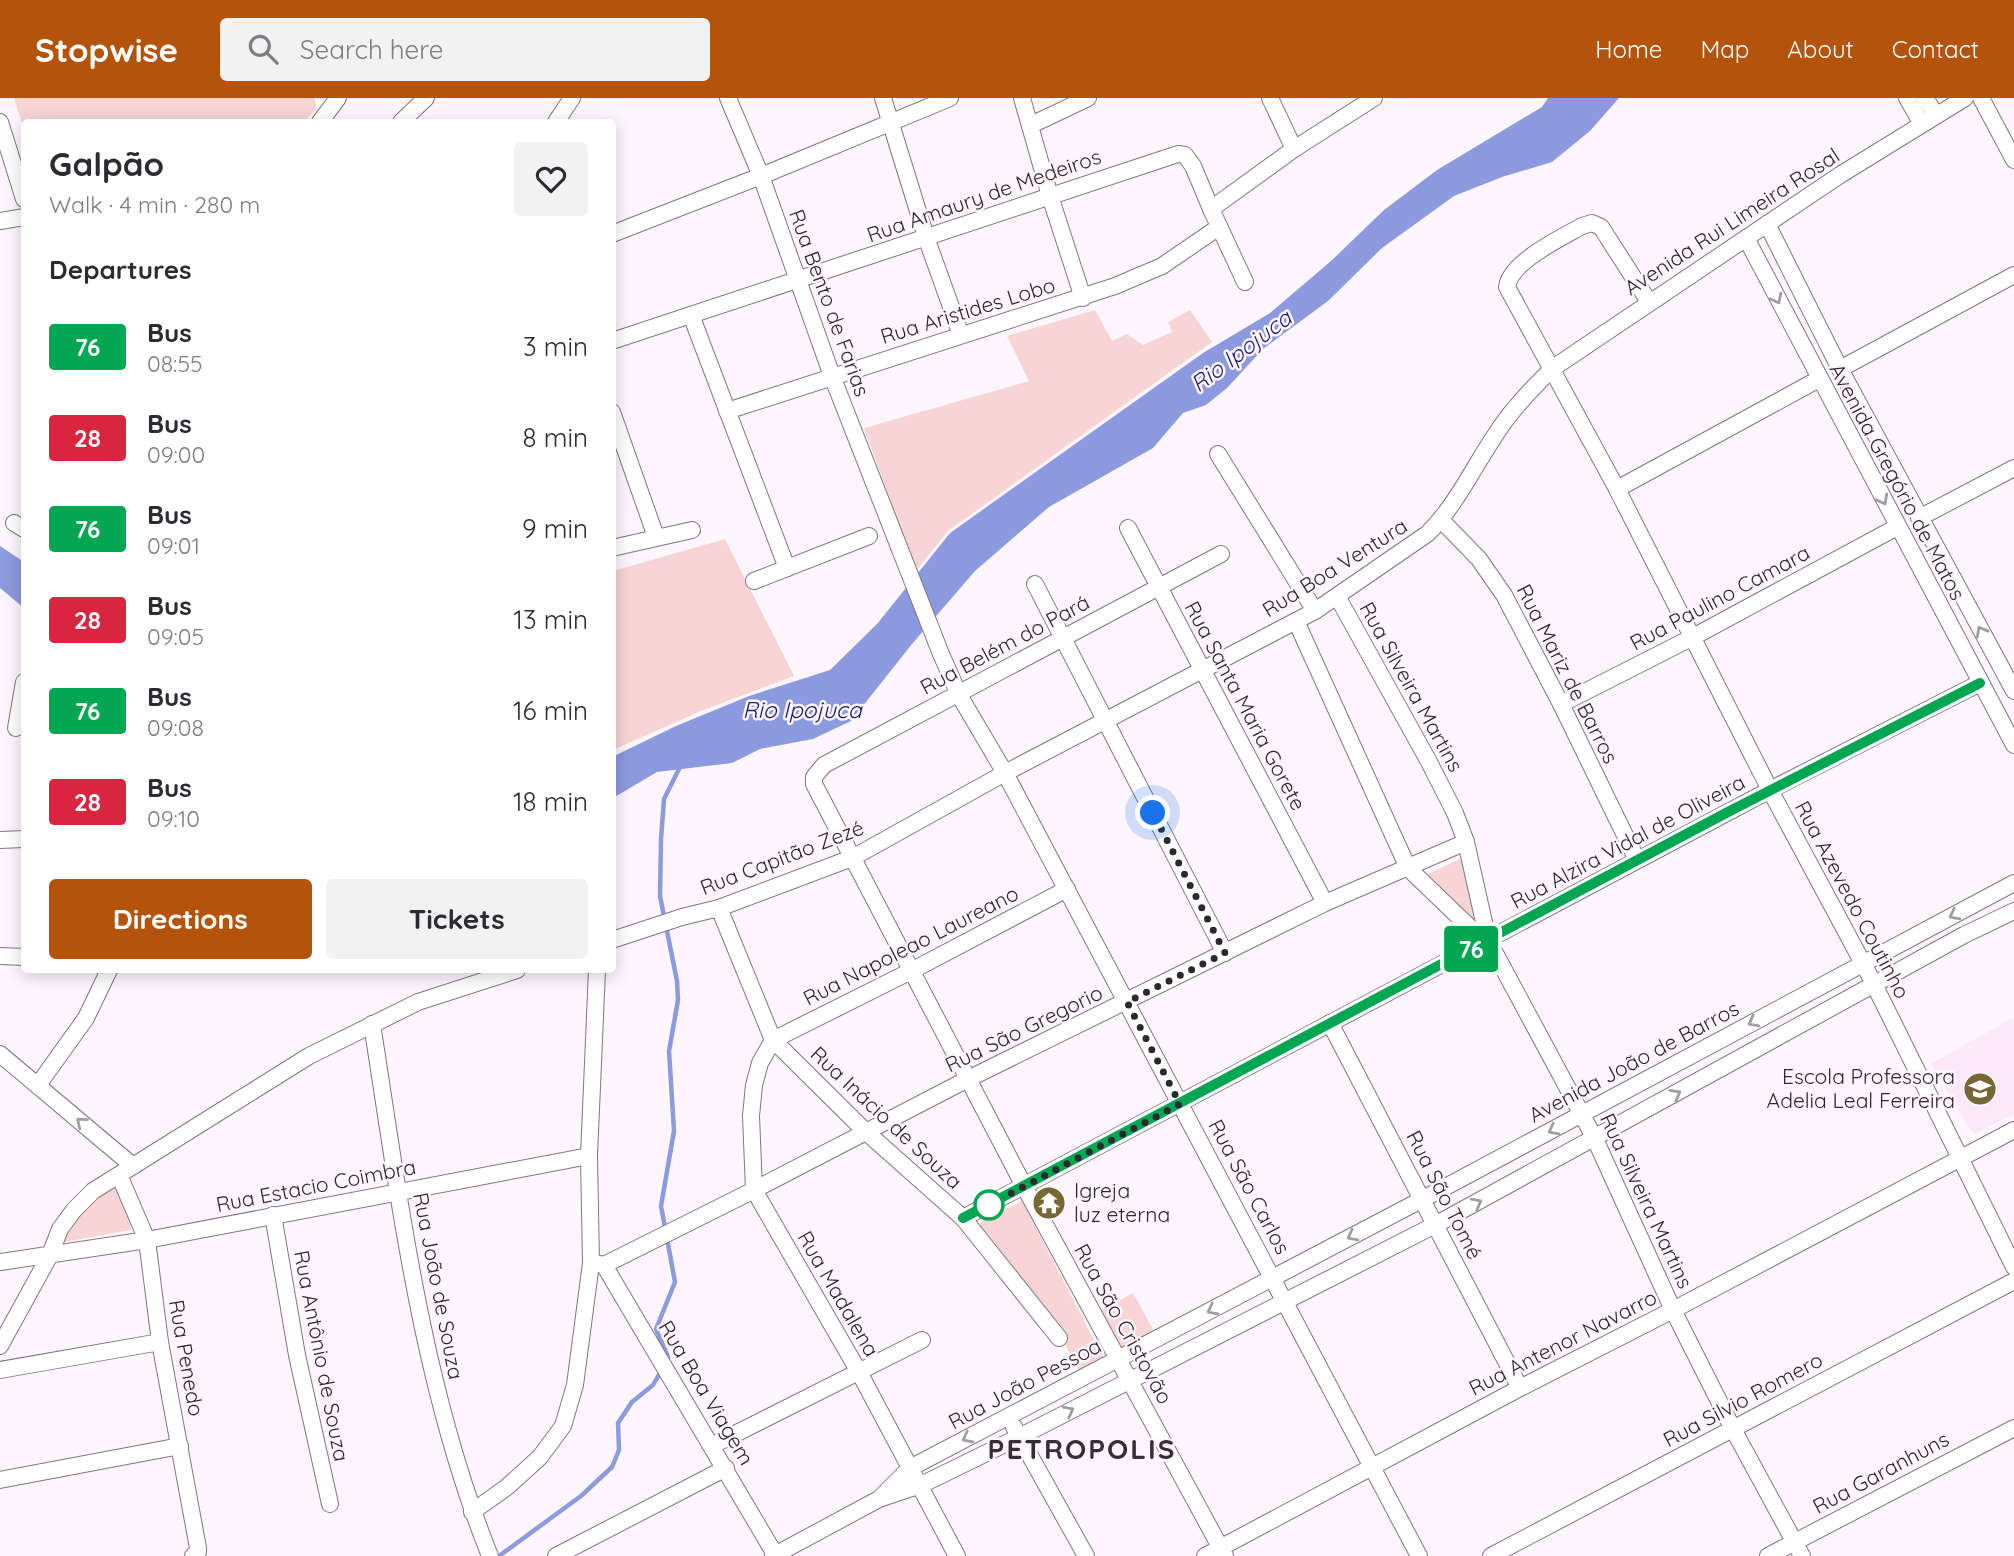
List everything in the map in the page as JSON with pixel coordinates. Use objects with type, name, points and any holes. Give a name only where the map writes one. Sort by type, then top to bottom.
[{"type":"street","points":[[322,119],[338,98]]},
{"type":"street","points":[[404,119],[426,98]]},
{"type":"street","points":[[558,119],[572,98]]},
{"type":"street","name":"Rua Bento de Farias","points":[[728,98],[761,177],[832,376],[941,654]]},
{"type":"street","points":[[883,98],[926,237],[961,335]]},
{"type":"street","points":[[616,232],[761,177],[950,98]]},
{"type":"street","points":[[1022,98],[1083,298]]},
{"type":"street","points":[[1031,125],[1088,98]]},
{"type":"street","points":[[1270,98],[1294,149]]},
{"type":"street","points":[[1245,282],[1210,209],[1294,149],[1374,98]]},
{"type":"street","points":[[1907,98],[1929,120]]},
{"type":"street","points":[[1925,98],[1929,120]]},
{"type":"street","name":"Avenida Rui Limeira Rosal","points":[[1553,368],[1767,224],[1965,98]]},
{"type":"street","points":[[1980,98],[2014,160]]},
{"type":"street","points":[[0,122],[21,189]]},
{"type":"street","name":"Rua Amaury de Medeiros","points":[[616,340],[797,282],[1171,155],[1185,155],[1193,166],[1210,209]]},
{"type":"street","points":[[0,220],[21,217]]},
{"type":"street","name":"Rua Azevedo Coutinho","points":[[1649,302],[1601,227],[1592,223],[1582,226],[1519,265],[1511,273],[1507,287],[1617,489],[1770,790],[1874,984],[2014,1267]]},
{"type":"street","name":"Avenida Gregório de Matos","points":[[1767,224],[1919,518],[2009,668],[2014,691]]},
{"type":"street","name":"Rua Aristides Lobo","points":[[727,411],[1083,298],[1161,267],[1219,227]]},
{"type":"street","name":"Avenida Gregório de Matos","points":[[1746,238],[2014,745]]},
{"type":"street","points":[[1840,369],[2014,275]]},
{"type":"street","points":[[691,315],[787,568]]},
{"type":"street","name":"Rua Boa Ventura","points":[[1005,773],[1315,611],[1427,534],[1441,520],[1494,436],[1532,388],[1553,368]]},
{"type":"street","points":[[1617,489],[1819,379]]},
{"type":"street","points":[[616,423],[656,537]]},
{"type":"street","points":[[1218,454],[1315,611]]},
{"type":"street","points":[[1919,518],[2014,468]]},
{"type":"street","name":"Rua Mariz de Barros","points":[[1441,520],[1479,559],[1504,595],[1637,860]]},
{"type":"street","name":"Rua Paulino Camara","points":[[1561,705],[1897,527]]},
{"type":"street","name":"Rua Santa Maria Gorete","points":[[1128,528],[1325,903]]},
{"type":"street","points":[[616,547],[692,530]]},
{"type":"street","points":[[754,581],[869,536]]},
{"type":"street","name":"Rua Belém do Pará","points":[[814,777],[824,765],[959,695],[1062,636],[1221,554]]},
{"type":"street","points":[[1035,584],[1225,953]]},
{"type":"street","name":"Rua Silveira Martins","points":[[1337,596],[1428,760],[1466,842],[1486,941],[1595,1139],[1673,1310],[1733,1429],[1799,1549]]},
{"type":"street","points":[[1296,621],[1408,868],[1486,941]]},
{"type":"street","name":"Rua São Carlos","points":[[941,654],[959,695],[1005,773],[1067,889],[1419,1556]]},
{"type":"street","name":"Rua Alzira Vidal de Oliveira","points":[[963,1218],[1770,790],[1980,683]]},
{"type":"street","points":[[14,728],[21,696]]},
{"type":"street","name":"Rua Capitão Zezé","points":[[616,939],[719,908],[852,859],[1005,773]]},
{"type":"street","name":"Rua São Cristovão","points":[[814,777],[814,784],[852,859],[1024,1186],[1223,1552]]},
{"type":"street","points":[[0,839],[21,839]]},
{"type":"street","name":"Rua São Gregorio","points":[[598,1264],[754,1191],[968,1079],[1325,903],[1466,842]]},
{"type":"street","name":"Avenida João de Barros","points":[[1273,1278],[2014,883]]},
{"type":"street","name":"Rua Napoleao Laureano","points":[[773,1040],[1067,889]]},
{"type":"street","name":"Rua Inácio de Souza","points":[[719,908],[773,1040],[865,1131],[963,1218],[1059,1338]]},
{"type":"street","points":[[1285,1301],[1435,1225],[1964,935],[2014,911]]},
{"type":"street","points":[[0,956],[21,957]]},
{"type":"street","points":[[38,1085],[86,1018],[108,973]]},
{"type":"street","points":[[0,1346],[50,1255],[60,1229],[93,1191],[309,1056],[418,1002],[508,973]]},
{"type":"street","points":[[472,1511],[507,1487],[540,1457],[563,1426],[575,1385],[598,1264],[589,1156],[597,973]]},
{"type":"street","name":"Rua São Tomé","points":[[1330,1023],[1520,1388]]},
{"type":"street","name":"Rua João de Souza","points":[[372,1024],[398,1191],[440,1405],[472,1511],[490,1556]]},
{"type":"street","name":"Rua Madalena","points":[[773,1040],[760,1063],[754,1085],[751,1116],[754,1191],[859,1372],[957,1556]]},
{"type":"street","points":[[0,1054],[38,1085],[126,1170]]},
{"type":"street","name":"Rua Antenor Navarro","points":[[1205,1556],[1223,1552],[1370,1467],[2014,1130]]},
{"type":"street","name":"Rua Estacio Coimbra","points":[[0,1262],[147,1240],[589,1156]]},
{"type":"street","name":"Rua Penedo","points":[[126,1170],[147,1240],[160,1342],[180,1446],[195,1554]]},
{"type":"street","name":"Rua Antônio de Souza","points":[[273,1215],[297,1355],[330,1504]]},
{"type":"street","name":"Rua Boa Viagem","points":[[598,1264],[659,1355],[775,1556]]},
{"type":"street","name":"Rua João Pessoa","points":[[879,1499],[910,1468],[1273,1278]]},
{"type":"street","name":"Rua Silvio Romero","points":[[1491,1556],[2014,1281]]},
{"type":"street","name":"Rua João Pessoa","points":[[775,1556],[879,1499],[921,1485],[1285,1301]]},
{"type":"street","points":[[713,1445],[922,1339]]},
{"type":"street","points":[[0,1370],[160,1342]]},
{"type":"street","points":[[1007,1417],[1021,1436],[1086,1556]]},
{"type":"street","name":"Rua Garanhuns","points":[[1768,1556],[1799,1549],[2014,1428]]},
{"type":"street","points":[[0,1480],[180,1446]]},
{"type":"street","points":[[556,1556],[726,1468]]},
{"type":"shaded area","points":[[14,98],[314,98],[317,108],[307,119],[21,120]]},
{"type":"shaded area","points":[[1095,310],[1112,341],[1127,334],[1143,345],[1172,332],[1168,322],[1190,310],[1212,342],[948,531],[916,571],[864,428],[1029,381],[1007,336]]},
{"type":"shaded area","points":[[725,539],[794,676],[701,711],[616,749],[616,570]]},
{"type":"shaded area","points":[[1471,854],[1489,938],[1428,874]]},
{"type":"shaded area","name":"Escola Professora Adelia Leal Ferreira","points":[[2014,1017],[2014,1114],[1975,1134],[1931,1064]]},
{"type":"shaded area","points":[[124,1174],[131,1230],[59,1243],[74,1215]]},
{"type":"shaded area","points":[[1022,1201],[1106,1363],[1081,1374],[1061,1337],[974,1226]]},
{"type":"shaded area","points":[[1133,1293],[1156,1335],[1123,1353],[1100,1311]]},
{"type":"water","name":"Rio Ipojuca","points":[[1548,98],[1619,98],[1590,131],[1552,162],[1502,177],[1454,196],[1382,248],[1328,301],[1263,349],[1227,388],[1206,405],[1183,413],[1153,448],[1049,507],[975,571],[851,721],[813,739],[760,749],[732,763],[657,772],[616,796],[616,755],[676,726],[749,696],[830,670],[877,624],[950,533],[1203,353],[1270,313],[1331,261],[1384,210],[1437,170],[1542,107]]},
{"type":"water","points":[[0,546],[21,560],[21,606],[0,588]]},
{"type":"waterway","points":[[666,1360],[668,1357],[656,1329],[675,1282],[661,1206],[674,1131],[669,1051],[678,1000],[677,981],[660,896],[661,839],[664,799],[681,765]]},
{"type":"waterway","points":[[499,1556],[581,1496],[612,1467],[619,1450],[618,1423],[632,1402],[653,1385],[661,1371]]},
{"type":"bus line","name":"76","points":[[963,1218],[1726,813],[1980,683]]},
{"type":"place","name":"Escola Professora Adelia Leal Ferreira","points":[[1980,1089]]},
{"type":"place","name":"Igreja luz eterna","points":[[1049,1203]]},
{"type":"district","name":"PETROPOLIS","points":[[1082,1449]]},
{"type":"route","points":[[989,1205],[1180,1104],[1127,1002],[1225,953],[1153,813]]}]
